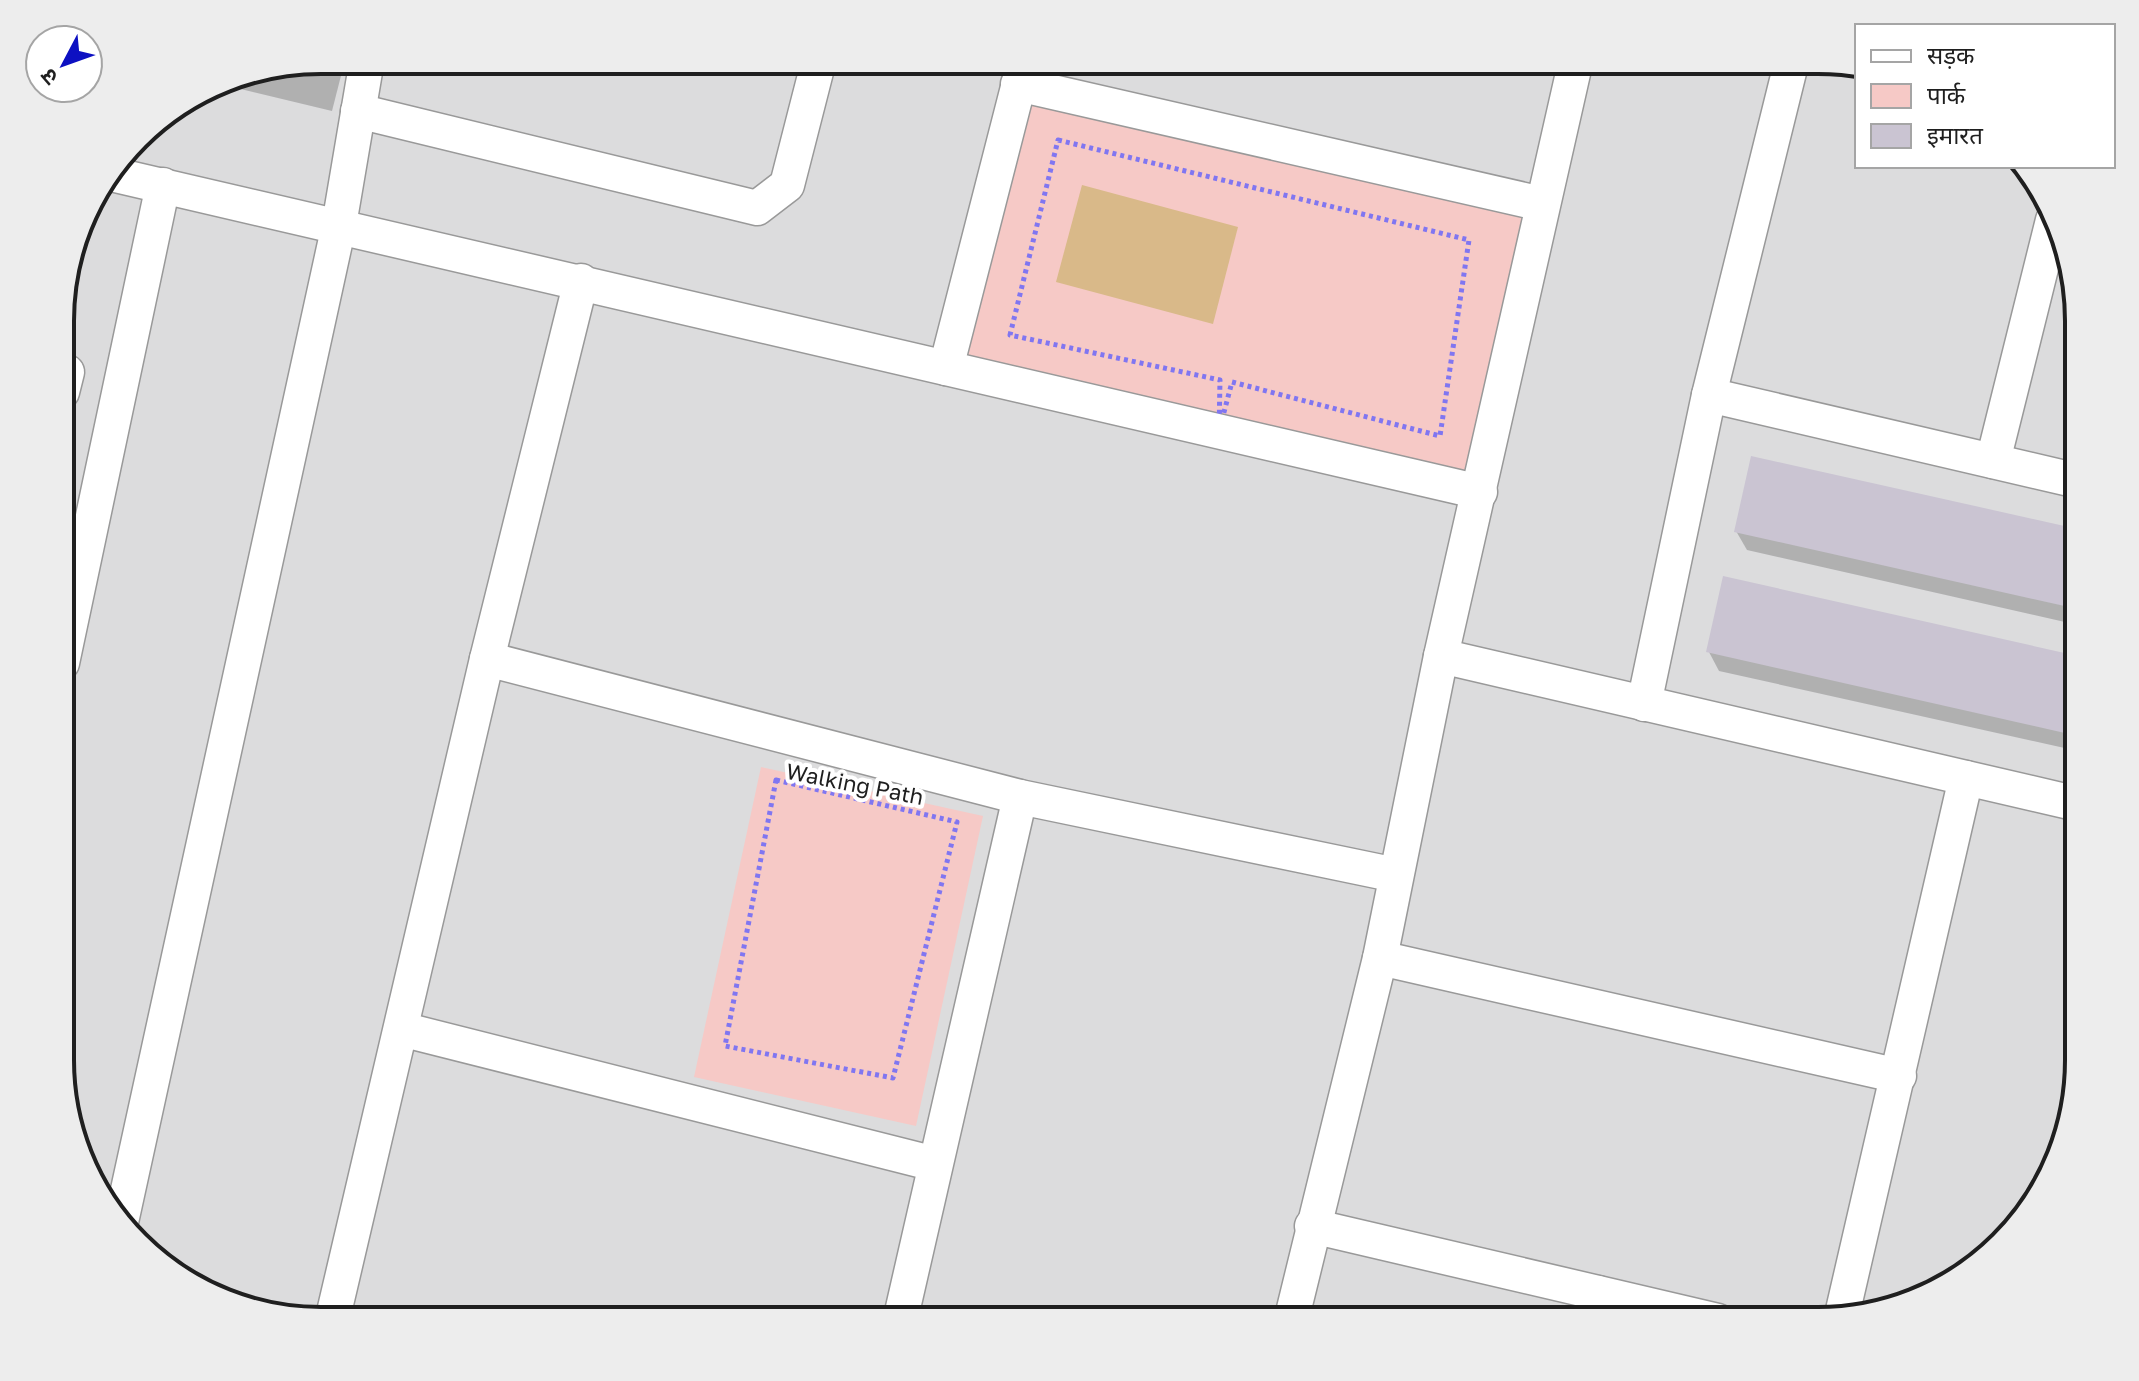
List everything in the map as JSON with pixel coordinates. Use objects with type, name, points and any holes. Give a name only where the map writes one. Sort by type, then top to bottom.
[{"type":"street","points":[[124,1208],[339,225],[365,74]]},
{"type":"street","points":[[358,111],[757,208],[787,185],[815,74]]},
{"type":"street","points":[[946,368],[1021,74]]},
{"type":"street","points":[[1030,74],[1542,204]]},
{"type":"street","points":[[1294,1306],[1380,958],[1441,656],[1573,74]]},
{"type":"street","points":[[1644,704],[1709,395],[1789,74]]},
{"type":"street","points":[[122,176],[1480,492]]},
{"type":"street","points":[[74,607],[163,185]]},
{"type":"street","points":[[1993,461],[2049,235]]},
{"type":"street","points":[[335,1307],[487,659],[581,281]]},
{"type":"street","points":[[1709,395],[2064,478]]},
{"type":"street","points":[[1441,656],[2064,801]]},
{"type":"street","points":[[487,659],[1020,797],[1396,875]]},
{"type":"street","points":[[1844,1305],[1966,778]]},
{"type":"street","points":[[903,1307],[1020,797]]},
{"type":"street","points":[[1380,958],[1899,1076]]},
{"type":"street","points":[[401,1029],[935,1164]]},
{"type":"street","points":[[1312,1226],[1592,1306]]},
{"type":"path","points":[[1058,140],[1469,240],[1440,436],[1232,382],[1219,431],[1220,380],[1010,335],[1058,140]]},
{"type":"path","name":"Walking Path","points":[[776,780],[957,822],[893,1078],[725,1046],[776,780]]},
{"type":"shaded area","points":[[321,74],[1818,74],[1855,78],[1855,168],[2012,168],[2032,197],[2046,226],[2057,257],[2064,304],[2064,1077],[2052,1140],[2040,1169],[2023,1197],[2004,1223],[1981,1246],[1942,1274],[1882,1299],[1835,1306],[321,1307],[257,1299],[212,1282],[184,1265],[146,1235],[107,1184],[82,1124],[76,1093],[76,288],[82,257],[93,226],[107,197],[135,158],[170,125],[197,107],[257,82]]},
{"type":"shaded area","points":[[1082,185],[1238,227],[1213,324],[1056,282]]},
{"type":"green space","points":[[1018,84],[1542,204],[1480,492],[946,368]]},
{"type":"green space","points":[[761,767],[983,816],[916,1126],[694,1077]]},
{"type":"building","points":[[1751,456],[2064,526],[2064,606],[1734,532]]},
{"type":"building","points":[[1723,576],[2064,653],[2064,733],[1706,652]]}]
